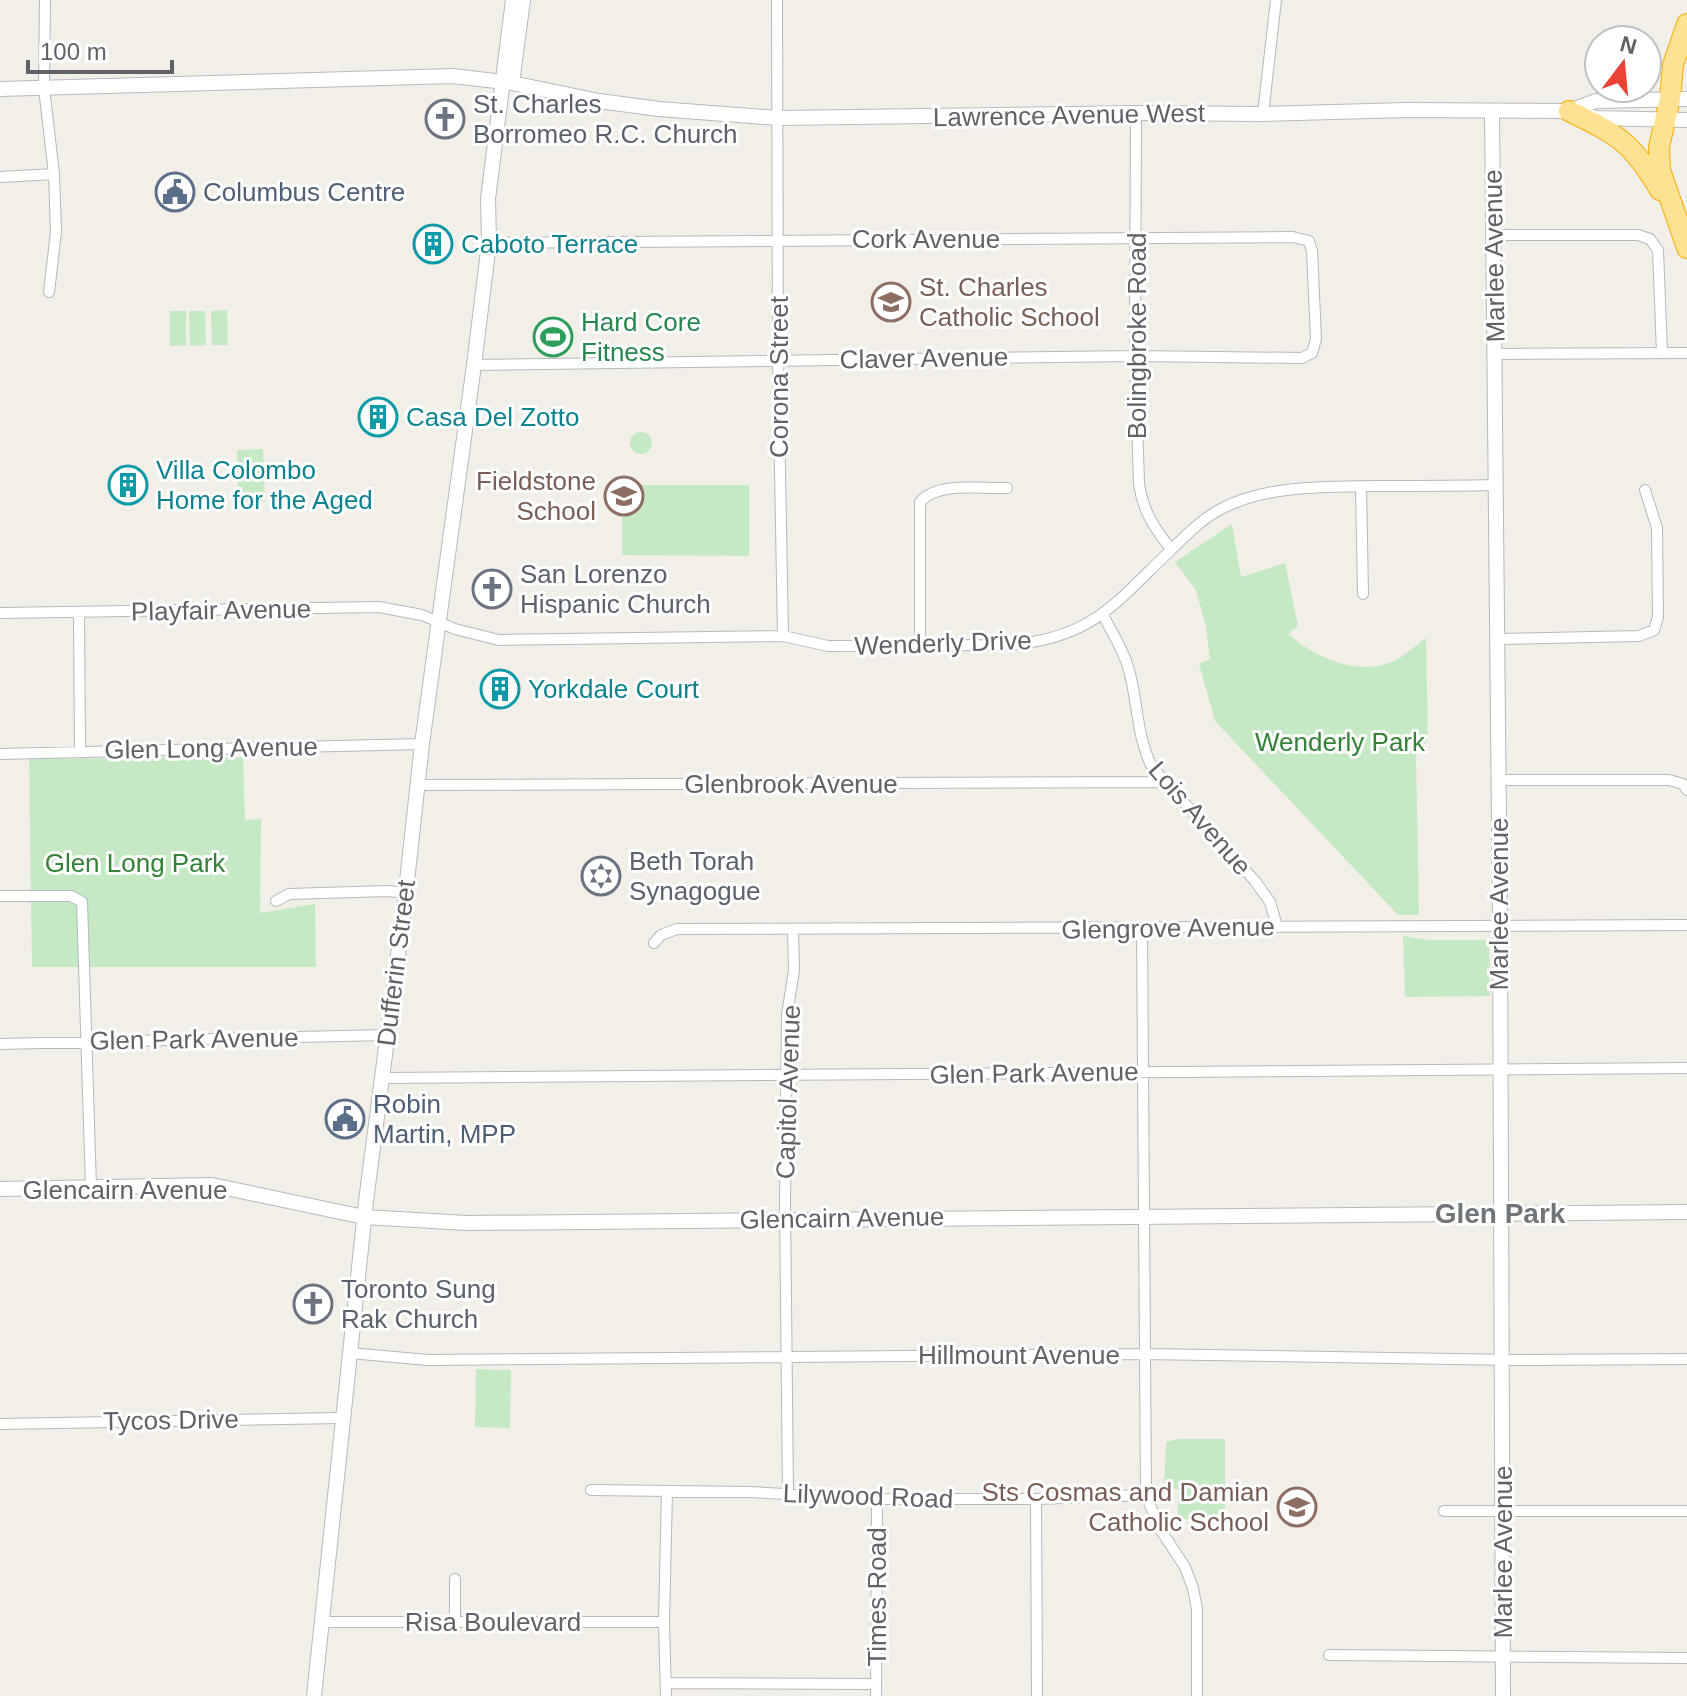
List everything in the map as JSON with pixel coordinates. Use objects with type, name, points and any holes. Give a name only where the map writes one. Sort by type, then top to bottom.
[{"type":"highway","points":[[1687,24],[1673,65],[1678,99],[1665,120],[1659,147],[1660,170],[1687,248]]},
{"type":"highway","points":[[1569,111],[1619,136],[1650,172],[1673,213]]},
{"type":"main road","name":"Dufferin Street","points":[[314,1696],[364,1217],[422,744],[489,238],[497,201],[513,0]]},
{"type":"main road","name":"Dufferin Street","points":[[507,86],[523,0]]},
{"type":"main road","name":"Lawrence Avenue West","points":[[0,89],[453,76],[558,99],[571,95],[659,109],[778,118],[1396,110],[1569,111],[1596,118],[1687,120]]},
{"type":"main road","name":"Lawrence Avenue West","points":[[1569,111],[1596,101],[1678,99]]},
{"type":"main road","name":"Marlee Avenue","points":[[1492,112],[1503,1696]]},
{"type":"main road","name":"Glencairn Avenue","points":[[0,1189],[212,1185],[364,1217],[467,1223],[1687,1212]]},
{"type":"street","points":[[45,0],[44,88],[54,174],[56,232],[49,292]]},
{"type":"street","name":"Corona Street","points":[[777,0],[783,636]]},
{"type":"street","points":[[1263,114],[1276,0]]},
{"type":"street","name":"Bolingbroke Road","points":[[1136,113],[1135,356],[1139,484],[1142,504],[1153,528],[1171,549]]},
{"type":"street","points":[[0,177],[54,174]]},
{"type":"street","points":[[1494,235],[1638,235],[1650,239],[1658,250],[1662,353]]},
{"type":"street","name":"Cork Avenue","points":[[489,238],[1293,237],[1309,241],[1316,294]]},
{"type":"street","name":"Claver Avenue","points":[[474,365],[1135,356],[1302,358],[1312,353],[1316,339],[1316,294]]},
{"type":"street","points":[[1496,354],[1687,353]]},
{"type":"street","name":"Wenderly Drive","points":[[440,622],[499,640],[783,636],[828,646],[1036,643],[1070,633],[1103,615],[1171,549],[1219,510],[1265,494],[1309,487],[1496,485]]},
{"type":"street","points":[[1361,487],[1363,594]]},
{"type":"street","points":[[920,646],[920,502],[928,493],[940,490],[1007,488]]},
{"type":"street","points":[[1498,639],[1639,636],[1654,630],[1658,617],[1657,528],[1645,490]]},
{"type":"street","name":"Playfair Avenue","points":[[0,613],[379,607],[422,615],[440,622]]},
{"type":"street","points":[[79,612],[80,751]]},
{"type":"street","name":"Lois Avenue","points":[[1103,615],[1130,673],[1141,746],[1152,767],[1255,881],[1270,902],[1277,926]]},
{"type":"street","name":"Glen Long Avenue","points":[[0,754],[422,744]]},
{"type":"street","points":[[1499,780],[1669,780],[1683,784],[1687,790]]},
{"type":"street","name":"Glenbrook Avenue","points":[[417,785],[1164,782]]},
{"type":"street","points":[[276,901],[289,894],[406,893]]},
{"type":"street","points":[[0,896],[71,896],[82,902],[91,1187]]},
{"type":"street","name":"Glengrove Avenue","points":[[654,943],[661,935],[677,929],[1687,925]]},
{"type":"street","points":[[1142,928],[1146,1495],[1160,1529],[1185,1567],[1193,1588],[1197,1609],[1197,1696]]},
{"type":"street","name":"Capitol Avenue","points":[[788,1494],[785,1218],[787,1014],[794,971],[793,930]]},
{"type":"street","name":"Glen Park Avenue","points":[[0,1044],[387,1035]]},
{"type":"street","name":"Glen Park Avenue","points":[[382,1078],[1687,1068]]},
{"type":"street","name":"Hillmount Avenue","points":[[350,1353],[428,1360],[1144,1354],[1502,1360],[1687,1359]]},
{"type":"street","name":"Tycos Drive","points":[[0,1424],[341,1418]]},
{"type":"street","name":"Lilywood Road","points":[[591,1490],[877,1499],[1146,1495]]},
{"type":"street","points":[[666,1696],[667,1491]]},
{"type":"street","name":"Times Road","points":[[876,1690],[877,1499]]},
{"type":"street","points":[[1036,1499],[1037,1696]]},
{"type":"street","points":[[1444,1511],[1687,1511]]},
{"type":"street","points":[[455,1579],[455,1621]]},
{"type":"street","name":"Risa Boulevard","points":[[321,1622],[664,1622]]},
{"type":"street","points":[[1329,1655],[1687,1658]]},
{"type":"street","points":[[666,1683],[876,1690]]},
{"type":"green space","points":[[227,310],[228,345],[212,345],[211,311]]},
{"type":"green space","points":[[170,311],[186,311],[186,345],[170,346]]},
{"type":"green space","points":[[189,311],[205,311],[206,345],[190,346]]},
{"type":"green space","points":[[637,432],[645,432],[652,443],[645,454],[637,454],[630,447],[630,439]]},
{"type":"green space","points":[[263,449],[265,501],[238,502],[237,450]]},
{"type":"green space","points":[[622,485],[749,485],[749,556],[622,555]]},
{"type":"green space","name":"Wenderly Park","points":[[1232,524],[1241,577],[1285,563],[1298,626],[1288,634],[1311,651],[1338,662],[1366,667],[1398,659],[1426,638],[1428,739],[1416,756],[1419,915],[1398,915],[1215,721],[1199,664],[1210,659],[1206,627],[1196,590],[1175,562]]},
{"type":"green space","name":"Glen Long Park","points":[[243,757],[245,820],[261,819],[260,913],[315,904],[316,967],[32,967],[29,759]]},
{"type":"green space","points":[[1403,936],[1429,940],[1489,940],[1490,996],[1405,997]]},
{"type":"green space","points":[[476,1369],[511,1370],[510,1428],[475,1427]]},
{"type":"green space","points":[[1225,1439],[1225,1520],[1178,1519],[1178,1489],[1164,1489],[1166,1442]]},
{"type":"place","name":"St. Charles Borromeo R.C. Church","points":[[445,119]]},
{"type":"place","name":"Columbus Centre","points":[[175,192]]},
{"type":"place","name":"Caboto Terrace","points":[[433,244]]},
{"type":"place","name":"St. Charles Catholic School","points":[[891,302]]},
{"type":"place","name":"Hard Core Fitness","points":[[553,337]]},
{"type":"place","name":"Casa Del Zotto","points":[[378,417]]},
{"type":"place","name":"Villa Colombo Home for the Aged","points":[[128,485]]},
{"type":"place","name":"Fieldstone School","points":[[624,496]]},
{"type":"place","name":"San Lorenzo Hispanic Church","points":[[492,589]]},
{"type":"place","name":"Yorkdale Court","points":[[500,689]]},
{"type":"place","name":"Beth Torah Synagogue","points":[[601,876]]},
{"type":"place","name":"Robin Martin, MPP","points":[[345,1119]]},
{"type":"place","name":"Toronto Sung Rak Church","points":[[313,1304]]},
{"type":"place","name":"Sts Cosmas and Damian Catholic School","points":[[1297,1507]]},
{"type":"district","name":"Glen Park","points":[[1500,1213]]}]
